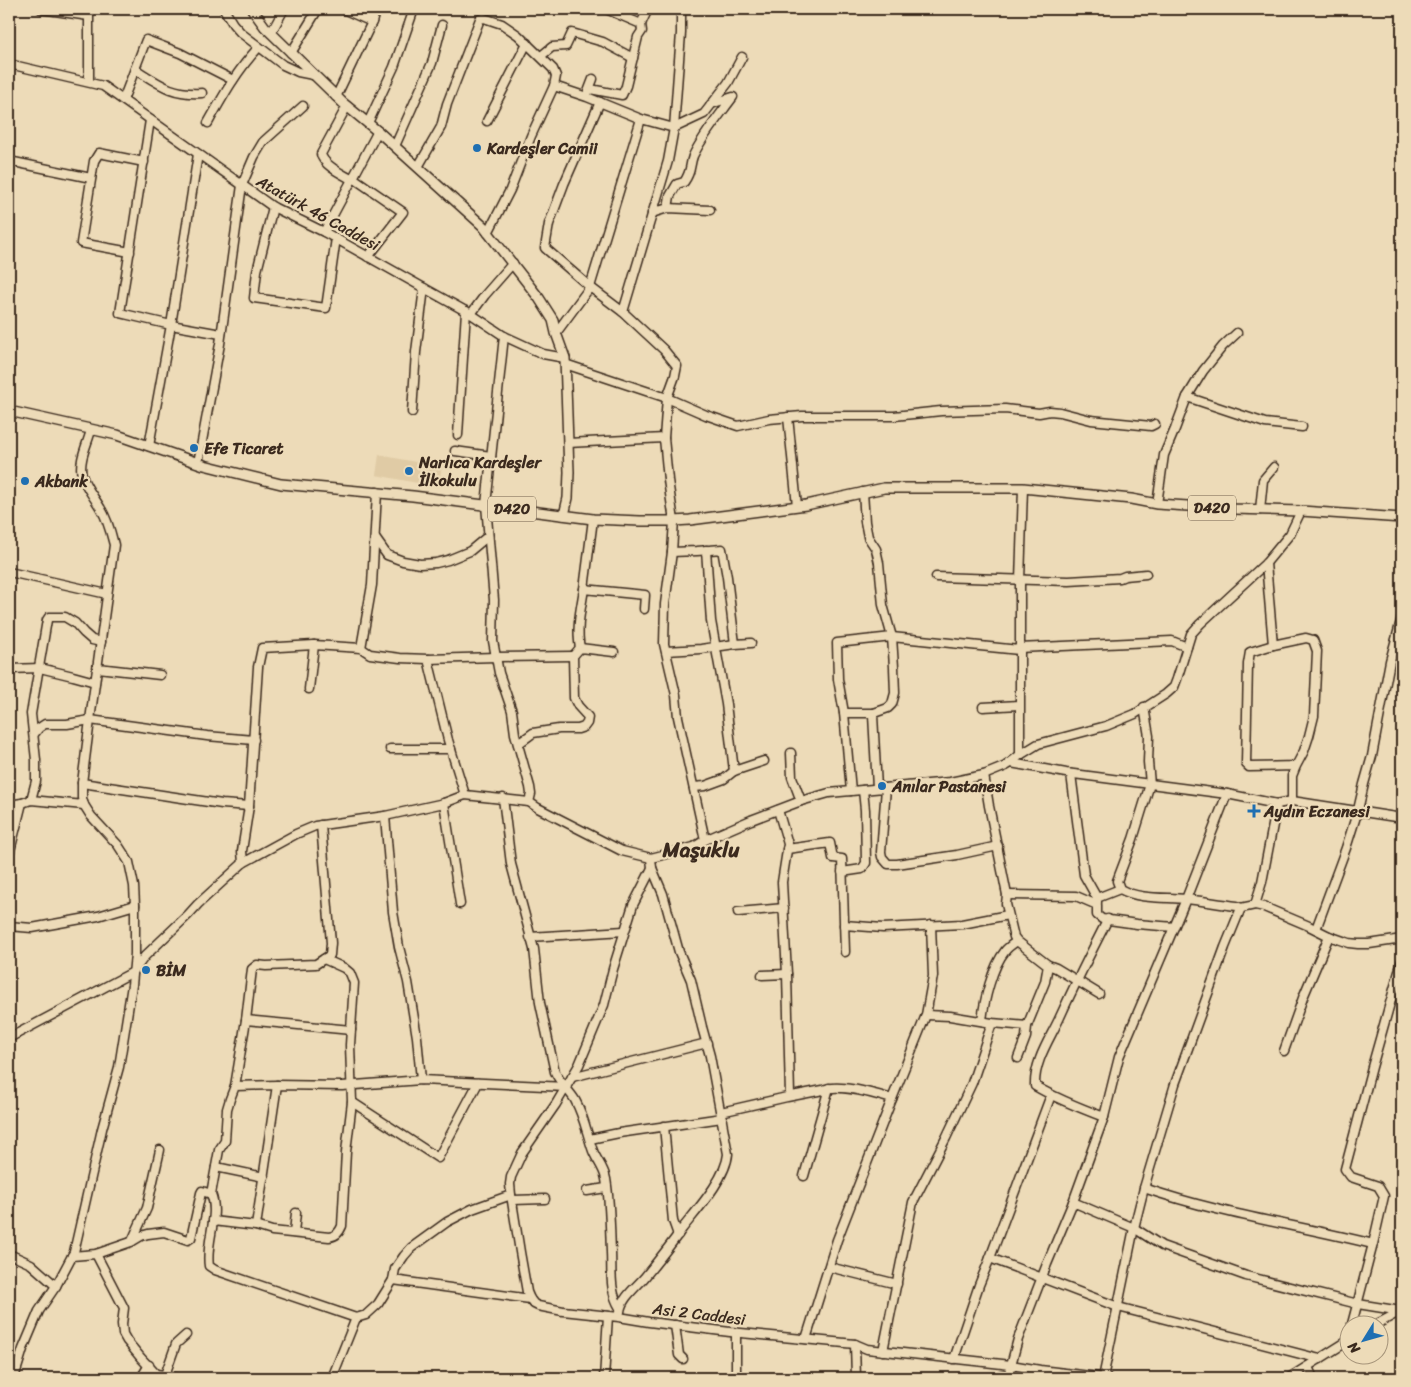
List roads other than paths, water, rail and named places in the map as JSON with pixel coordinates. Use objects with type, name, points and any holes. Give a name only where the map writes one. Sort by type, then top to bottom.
[{"type":"main road","points":[[252,9],[265,27],[336,96],[395,146],[483,226],[513,263],[553,320],[565,361],[569,472],[568,498],[564,515]]},
{"type":"main road","name":"D420","points":[[9,411],[117,435],[198,463],[281,484],[377,492],[593,519],[674,521],[797,506],[884,488],[1023,488],[1131,499],[1158,504],[1402,518]]},
{"type":"street","points":[[41,9],[89,12],[89,82]]},
{"type":"street","points":[[224,9],[241,33],[283,65],[298,72],[314,74]]},
{"type":"street","points":[[271,33],[284,9]]},
{"type":"street","points":[[291,53],[318,9]]},
{"type":"street","points":[[343,9],[372,22]]},
{"type":"street","points":[[336,96],[372,22],[376,9]]},
{"type":"street","points":[[368,123],[394,67],[414,9]]},
{"type":"street","points":[[606,9],[641,24]]},
{"type":"street","points":[[554,86],[588,93],[622,95],[638,37],[642,31],[641,24],[648,9]]},
{"type":"street","points":[[623,312],[668,161],[674,128],[681,9]]},
{"type":"street","points":[[418,167],[440,127],[480,19],[484,18],[502,24],[518,35],[541,56],[553,69],[556,76],[554,86],[531,136],[510,190],[488,233]]},
{"type":"street","points":[[395,146],[432,62],[442,25]]},
{"type":"street","points":[[541,56],[552,47],[566,46],[572,33],[603,42],[632,58]]},
{"type":"street","points":[[123,100],[146,40],[180,53],[233,80]]},
{"type":"street","points":[[486,121],[527,43]]},
{"type":"street","points":[[208,123],[227,88],[250,56],[259,47]]},
{"type":"street","points":[[588,93],[600,102],[641,118],[674,128],[704,114],[728,83],[742,57]]},
{"type":"street","name":"Atatürk 46 Caddesi","points":[[9,64],[103,86],[273,206],[336,238],[468,313],[504,336],[543,354],[667,398],[706,415],[738,426],[788,417],[894,416],[940,411],[1004,409],[1039,413],[1050,411],[1091,420],[1151,426],[1154,424]]},
{"type":"street","points":[[135,69],[158,84],[175,91],[181,93],[202,93]]},
{"type":"street","points":[[588,93],[593,78]]},
{"type":"street","points":[[668,208],[670,196],[677,184],[684,182],[690,174],[693,158],[703,139],[733,97],[711,104]]},
{"type":"street","points":[[600,102],[548,224],[545,248],[590,287],[623,312],[664,350],[677,366],[667,398],[664,438],[674,521],[665,604],[664,644],[705,840]]},
{"type":"street","points":[[198,463],[221,334],[242,185],[259,147],[304,106]]},
{"type":"street","points":[[347,106],[321,154],[322,158],[325,162],[403,212],[368,257]]},
{"type":"street","points":[[556,333],[590,287],[641,118]]},
{"type":"street","points":[[150,120],[120,313],[221,334]]},
{"type":"street","points":[[324,232],[378,131]]},
{"type":"street","points":[[130,252],[81,244],[91,178],[94,161],[99,153],[144,162]]},
{"type":"street","points":[[149,446],[171,325],[198,154]]},
{"type":"street","points":[[9,161],[91,178]]},
{"type":"street","points":[[273,206],[257,271],[254,298],[326,308],[336,238]]},
{"type":"street","points":[[652,213],[668,208],[710,210]]},
{"type":"street","points":[[458,435],[468,313],[513,263]]},
{"type":"street","points":[[412,412],[416,352],[424,288]]},
{"type":"street","points":[[1158,504],[1164,455],[1187,397],[1203,371],[1223,346],[1237,333]]},
{"type":"street","points":[[504,336],[486,505],[493,572],[493,641],[499,673],[512,711],[515,734],[530,787],[529,802]]},
{"type":"street","points":[[1187,397],[1265,423],[1302,427]]},
{"type":"street","points":[[788,417],[797,506]]},
{"type":"street","points":[[14,1378],[23,1349],[39,1311],[56,1286],[74,1252],[102,1129],[119,1067],[135,954],[134,886],[129,862],[118,845],[91,816],[82,798],[82,783],[114,545],[102,509],[87,487],[82,474],[82,460],[91,430]]},
{"type":"street","points":[[568,443],[664,438]]},
{"type":"street","points":[[455,450],[491,456]]},
{"type":"street","points":[[1260,510],[1263,480],[1274,467]]},
{"type":"street","points":[[1020,754],[1019,649],[1023,488]]},
{"type":"street","points":[[361,648],[372,585],[377,492]]},
{"type":"street","points":[[844,713],[874,712],[888,708],[892,704],[895,694],[892,637],[883,605],[876,549],[868,537],[862,492]]},
{"type":"street","points":[[1006,766],[1020,754],[1038,744],[1106,726],[1135,714],[1166,694],[1174,687],[1191,634],[1266,563],[1290,534],[1302,511]]},
{"type":"street","points":[[580,648],[578,628],[593,519]]},
{"type":"street","points":[[375,538],[387,555],[403,561],[420,564],[448,560],[470,551],[488,536]]},
{"type":"street","points":[[672,552],[722,548],[735,644]]},
{"type":"street","points":[[706,550],[711,621],[726,704],[734,772]]},
{"type":"street","points":[[1266,563],[1273,645]]},
{"type":"street","points":[[9,574],[107,594]]},
{"type":"street","points":[[936,577],[1069,581],[1120,578],[1146,574]]},
{"type":"street","points":[[584,589],[645,595],[644,609]]},
{"type":"street","points":[[31,800],[36,781],[36,760],[31,714],[47,620],[49,617],[65,617],[75,623],[92,640],[101,642]]},
{"type":"street","points":[[1316,929],[1358,810],[1372,756],[1390,661],[1402,617]]},
{"type":"street","points":[[851,791],[844,713],[838,679],[837,643],[892,637],[1019,649],[1172,641],[1187,646]]},
{"type":"street","points":[[1292,801],[1292,776],[1304,751],[1314,716],[1317,651],[1313,640],[1306,638],[1250,652],[1248,664],[1246,764],[1249,767],[1296,766]]},
{"type":"street","points":[[666,651],[751,643]]},
{"type":"street","points":[[243,863],[242,850],[250,806],[258,667],[262,648],[314,646],[361,648],[370,654],[428,659],[496,656],[573,656]]},
{"type":"street","points":[[309,689],[314,646]]},
{"type":"street","points":[[580,648],[614,652]]},
{"type":"street","points":[[518,744],[533,733],[559,729],[578,729],[584,727],[587,723],[588,718],[574,698],[573,656],[580,648]]},
{"type":"street","points":[[428,659],[451,749],[466,795]]},
{"type":"street","points":[[9,669],[40,668],[95,682]]},
{"type":"street","points":[[98,668],[160,675]]},
{"type":"street","points":[[983,706],[1019,705]]},
{"type":"street","points":[[1144,707],[1149,736],[1148,762],[1150,784],[1133,839],[1116,881],[1120,890],[1142,896],[1186,899],[1241,908],[1255,906],[1285,916],[1329,936],[1358,944],[1402,939]]},
{"type":"street","points":[[874,712],[877,788]]},
{"type":"street","points":[[34,734],[38,728],[45,724],[67,724],[90,720],[207,736],[254,740]]},
{"type":"street","points":[[390,749],[451,749]]},
{"type":"street","points":[[791,753],[792,777],[801,801]]},
{"type":"street","points":[[694,787],[705,786],[724,779],[734,772],[764,761]]},
{"type":"street","points":[[9,1038],[133,972],[141,961],[198,904],[243,863],[296,834],[315,826],[385,816],[444,803],[466,795],[529,802],[622,852],[651,858],[694,847],[705,840],[778,810],[828,793],[950,782],[984,775],[1012,762],[1071,774],[1227,794],[1277,804],[1292,801],[1402,818]]},
{"type":"street","points":[[1071,774],[1084,875],[1097,901],[1096,915],[1102,919],[1174,927]]},
{"type":"street","points":[[984,775],[1007,895],[1008,915],[1014,937],[1048,965],[1099,994]]},
{"type":"street","points":[[82,783],[222,804],[250,806]]},
{"type":"street","points":[[886,788],[881,852],[882,857],[888,864],[998,846]]},
{"type":"street","points":[[842,872],[862,869],[866,864],[863,790]]},
{"type":"street","points":[[1010,1378],[1011,1365],[1018,1339],[1073,1202],[1104,1117],[1119,1057],[1186,899],[1227,794]]},
{"type":"street","points":[[503,798],[511,864],[534,949],[540,1003],[555,1072],[558,1079],[575,1100],[582,1115],[593,1152],[605,1177],[606,1188],[612,1198],[612,1290],[620,1308]]},
{"type":"street","points":[[9,805],[31,800],[84,805]]},
{"type":"street","points":[[9,855],[22,803]]},
{"type":"street","points":[[444,803],[460,904]]},
{"type":"street","points":[[1255,906],[1262,882],[1277,804]]},
{"type":"street","points":[[778,810],[788,844],[782,882],[787,974],[790,1096]]},
{"type":"street","points":[[385,816],[393,912],[408,982],[421,1080]]},
{"type":"street","points":[[321,825],[331,943],[330,955],[316,964],[257,965],[252,969],[235,1086],[227,1109],[225,1141],[219,1150],[211,1194],[214,1200],[208,1251],[209,1266],[215,1270],[356,1318],[366,1315],[378,1304],[393,1280],[396,1269],[410,1248],[447,1222],[472,1209],[512,1198],[545,1199]]},
{"type":"street","points":[[787,849],[830,843],[832,858],[842,859],[845,952]]},
{"type":"street","points":[[619,1317],[620,1308],[630,1294],[678,1235],[719,1179],[727,1163],[728,1154],[707,1043],[691,980],[679,952],[663,894],[652,868],[651,858]]},
{"type":"street","points":[[530,1299],[520,1252],[510,1184],[514,1166],[540,1129],[579,1065],[604,1005],[633,905],[652,868]]},
{"type":"street","points":[[1007,895],[1076,896],[1097,901],[1120,890]]},
{"type":"street","points":[[9,926],[32,928],[98,916],[135,905]]},
{"type":"street","points":[[738,912],[784,908]]},
{"type":"street","points":[[1103,1378],[1144,1188],[1175,1084],[1241,908]]},
{"type":"street","points":[[844,925],[883,928],[962,924],[1008,915]]},
{"type":"street","points":[[1104,1117],[1061,1100],[1034,1086],[1034,1079],[1044,1048],[1108,919]]},
{"type":"street","points":[[806,1339],[844,1222],[926,1015],[933,976],[931,925]]},
{"type":"street","points":[[530,937],[624,931]]},
{"type":"street","points":[[1284,1051],[1304,995],[1329,936]]},
{"type":"street","points":[[982,1021],[984,1006],[994,974],[1005,951],[1017,941]]},
{"type":"street","points":[[135,954],[141,961]]},
{"type":"street","points":[[213,1221],[256,1226],[272,1231],[329,1237],[339,1232],[342,1226],[346,1152],[352,1102],[351,1030],[354,983],[350,972],[324,959]]},
{"type":"street","points":[[1355,1314],[1384,1196],[1378,1186],[1351,1177],[1345,1169],[1402,961]]},
{"type":"street","points":[[1018,1058],[1026,1037],[1027,1026],[1045,982],[1048,965]]},
{"type":"street","points":[[762,975],[787,974]]},
{"type":"street","points":[[926,1015],[950,1016],[992,1023],[1027,1026]]},
{"type":"street","points":[[246,1020],[351,1030]]},
{"type":"street","points":[[883,1351],[913,1202],[972,1083],[992,1023]]},
{"type":"street","points":[[572,1078],[707,1043]]},
{"type":"street","points":[[235,1086],[342,1086],[421,1080],[566,1087]]},
{"type":"street","points":[[352,1102],[438,1158],[478,1083]]},
{"type":"street","points":[[256,1226],[277,1085]]},
{"type":"street","points":[[590,1139],[722,1115],[790,1096],[829,1088],[843,1088],[892,1099]]},
{"type":"street","points":[[804,1176],[829,1088]]},
{"type":"street","points":[[954,1359],[978,1285],[990,1258],[1051,1095]]},
{"type":"street","points":[[664,1126],[673,1221],[678,1235]]},
{"type":"street","points":[[131,1242],[147,1208],[160,1150]]},
{"type":"street","points":[[216,1167],[264,1177]]},
{"type":"street","points":[[587,1191],[606,1188]]},
{"type":"street","points":[[1144,1188],[1216,1210],[1373,1244]]},
{"type":"street","points":[[72,1256],[96,1254],[131,1242],[141,1236],[164,1232],[188,1240],[191,1238],[201,1193],[202,1191],[211,1194]]},
{"type":"street","points":[[1073,1202],[1134,1228],[1162,1246],[1246,1276],[1358,1304],[1401,1310]]},
{"type":"street","points":[[294,1234],[296,1213]]},
{"type":"street","points":[[9,1254],[31,1264],[56,1286]]},
{"type":"street","points":[[96,1254],[124,1308],[122,1324],[123,1334],[127,1341],[156,1374],[176,1378]]},
{"type":"street","points":[[990,1258],[1118,1307],[1320,1359]]},
{"type":"street","points":[[829,1267],[896,1284]]},
{"type":"street","name":"Asi 2 Caddesi","points":[[393,1280],[530,1299],[538,1306],[563,1311],[736,1333],[855,1344],[867,1349],[1107,1378]]},
{"type":"street","points":[[1388,1318],[1401,1310]]},
{"type":"street","points":[[604,1378],[608,1316]]},
{"type":"street","points":[[332,1378],[356,1318]]},
{"type":"street","points":[[676,1325],[679,1355],[683,1359]]},
{"type":"street","points":[[736,1333],[736,1378]]},
{"type":"street","points":[[165,1375],[176,1344],[186,1335]]},
{"type":"street","points":[[855,1344],[856,1378]]},
{"type":"street","points":[[1289,1378],[1338,1348]]},
{"type":"street","points":[[141,1378],[149,1366]]},
{"type":"street","points":[[1308,1366],[1313,1378]]},
{"type":"place","name":"Kardeşler Camii","points":[[477,148]]},
{"type":"place","name":"Efe Ticaret","points":[[194,448]]},
{"type":"place","name":"Narlıca Kardeşler İlkokulu","points":[[409,471]]},
{"type":"place","name":"Akbank","points":[[25,481]]},
{"type":"place","name":"Anılar Pastanesi","points":[[882,786]]},
{"type":"place","name":"Aydın Eczanesi","points":[[1254,811]]},
{"type":"place","name":"BİM","points":[[146,970]]},
{"type":"district","name":"Maşuklu","points":[[701,850]]}]
